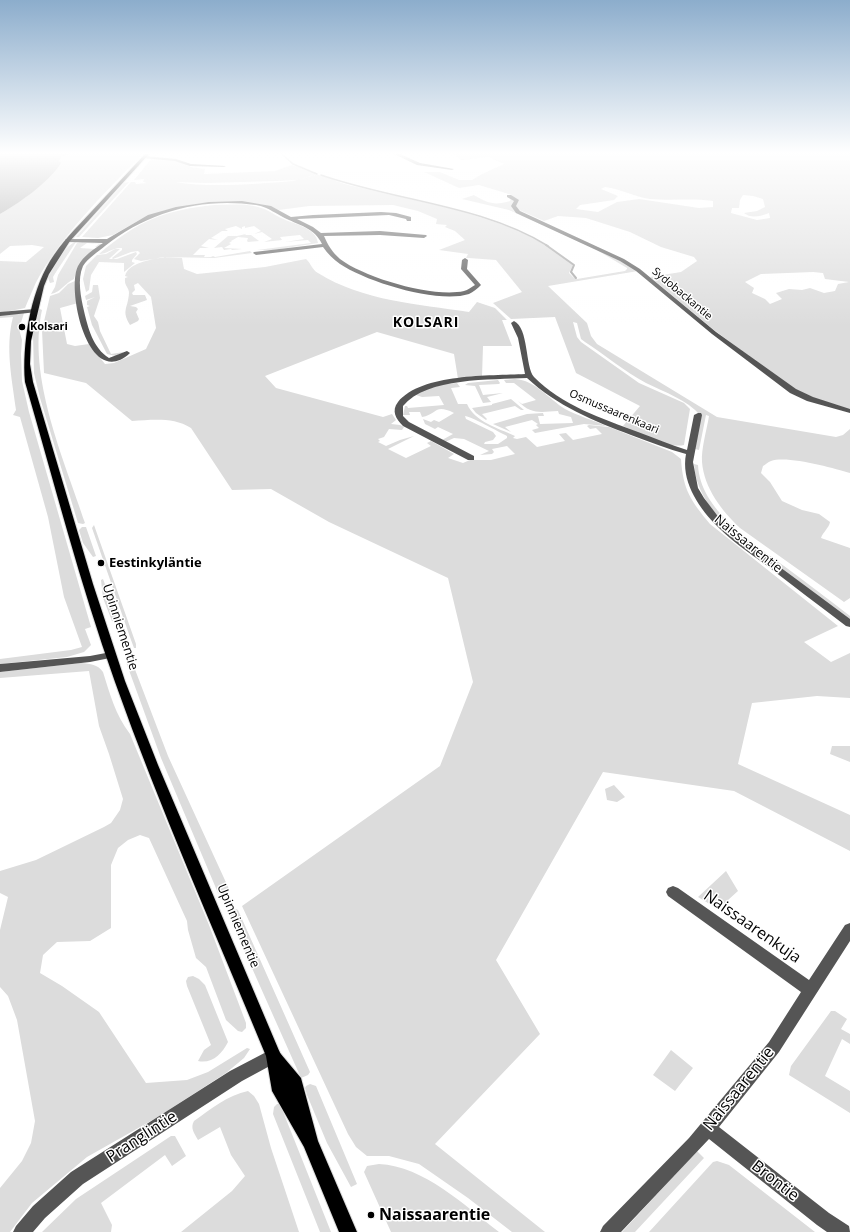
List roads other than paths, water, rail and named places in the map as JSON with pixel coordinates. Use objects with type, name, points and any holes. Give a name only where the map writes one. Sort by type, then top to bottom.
[{"type":"main road","name":"Upinniementie","points":[[95,211],[68,240],[53,261],[41,286],[26,352],[29,382],[88,584],[120,681],[152,765],[274,1056],[280,1091],[310,1142],[348,1232]]},
{"type":"street","points":[[127,353],[111,360],[104,359],[97,352],[91,342],[82,318],[77,274],[84,262],[109,240],[128,227],[155,214],[165,211]]},
{"type":"street","points":[[276,211],[290,219],[309,226],[321,235],[324,245],[344,263],[369,276],[421,291],[447,295],[458,295],[470,291],[478,285],[464,269],[465,260]]},
{"type":"street","name":"Sydobackantie","points":[[518,211],[602,250],[638,270],[714,333],[793,391],[810,399],[850,412]]},
{"type":"street","points":[[290,219],[382,213],[400,215],[407,217],[409,220]]},
{"type":"street","points":[[321,235],[364,233],[424,236]]},
{"type":"street","points":[[68,240],[109,240]]},
{"type":"street","points":[[256,254],[324,245]]},
{"type":"street","points":[[0,314],[35,310]]},
{"type":"street","points":[[471,458],[406,424],[399,418],[398,412],[400,405],[409,394],[428,386],[447,382],[529,376],[520,338],[514,323]]},
{"type":"street","name":"Osmussaarenkaari","points":[[529,376],[565,404],[676,449],[690,453]]},
{"type":"street","name":"Naissaarentie","points":[[698,415],[690,453],[689,467],[694,488],[700,499],[717,521],[750,549],[850,624]]},
{"type":"street","points":[[0,668],[84,660],[111,655]]},
{"type":"street","name":"Naissaarenkuja","points":[[673,892],[811,990]]},
{"type":"street","name":"Naissaarentie","points":[[609,1232],[695,1144],[774,1047],[850,929]]},
{"type":"street","name":"Pranglintie","points":[[22,1232],[39,1212],[77,1178],[236,1076],[274,1056]]},
{"type":"street","name":"Brontie","points":[[708,1128],[823,1219],[843,1232]]},
{"type":"waterway","points":[[465,211],[495,221],[522,232],[548,246]]},
{"type":"waterway","points":[[546,245],[574,265],[571,272],[576,278]]},
{"type":"place","name":"Kolsari","points":[[22,327]]},
{"type":"place","name":"Eestinkyläntie","points":[[101,563]]},
{"type":"place","name":"Naissaarentie","points":[[371,1215]]},
{"type":"district","name":"KOLSARI","points":[[426,323]]}]
